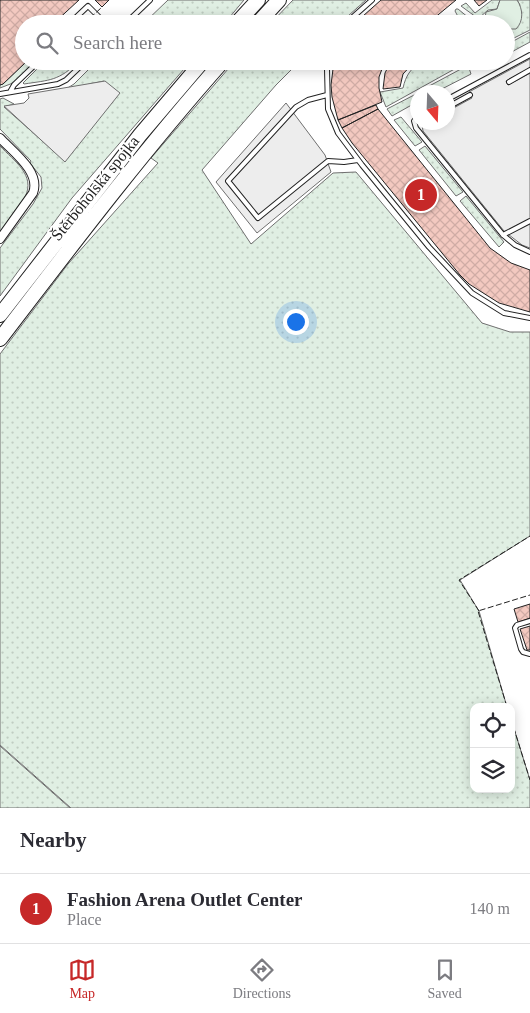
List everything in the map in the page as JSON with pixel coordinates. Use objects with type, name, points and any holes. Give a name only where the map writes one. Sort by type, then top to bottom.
[{"type":"highway","points":[[244,15],[258,0]]},
{"type":"highway","points":[[265,15],[280,0]]},
{"type":"highway","name":"Štěrboholská spojka","points":[[0,315],[134,142],[195,70]]},
{"type":"highway","name":"Štěrboholská spojka","points":[[0,340],[142,156],[215,70]]},
{"type":"street","points":[[0,138],[31,172],[35,185],[30,197],[0,239]]},
{"type":"lane","points":[[134,15],[150,0]]},
{"type":"lane","points":[[355,15],[372,0]]},
{"type":"lane","points":[[78,15],[88,6],[97,15]]},
{"type":"lane","points":[[515,63],[530,55]]},
{"type":"lane","points":[[10,92],[14,85],[30,70]]},
{"type":"lane","points":[[0,94],[58,84],[66,80],[77,70]]},
{"type":"lane","points":[[327,70],[328,110],[338,133],[358,160],[429,246],[472,293],[504,313],[530,318]]},
{"type":"lane","points":[[455,95],[502,70]]},
{"type":"lane","points":[[509,82],[530,70]]},
{"type":"lane","points":[[327,95],[308,100],[296,107],[228,181],[258,218],[328,161],[344,162],[358,160]]},
{"type":"lane","points":[[455,103],[470,95]]},
{"type":"lane","points":[[418,130],[503,236],[523,250],[530,252]]},
{"type":"lane","points":[[503,236],[530,221]]},
{"type":"lane","points":[[523,250],[530,246]]},
{"type":"lane","points":[[530,620],[519,624],[515,628],[521,649],[523,652],[530,654]]},
{"type":"green space","points":[[168,0],[244,0],[232,15],[152,15]]},
{"type":"green space","points":[[293,0],[366,0],[349,15],[279,15]]},
{"type":"green space","points":[[492,0],[500,0],[497,9],[488,10],[482,15],[473,15],[461,6],[466,3],[475,13]]},
{"type":"green space","points":[[500,0],[517,0],[521,11],[519,26],[515,29],[515,15],[486,15],[486,12],[497,9]]},
{"type":"green space","points":[[517,0],[530,0],[530,30],[515,38],[515,15],[520,5]]},
{"type":"green space","points":[[458,9],[465,15],[457,15],[455,11]]},
{"type":"green space","points":[[530,32],[530,42],[515,50],[515,40]]},
{"type":"green space","points":[[18,70],[27,70],[13,83],[0,88],[0,85]]},
{"type":"green space","points":[[36,70],[69,70],[60,76],[41,82],[23,83]]},
{"type":"green space","points":[[88,70],[183,70],[72,198],[0,296],[0,248],[33,204],[42,188],[41,177],[30,163],[31,161],[0,129],[0,99],[3,98],[14,104],[4,107],[65,161],[104,81],[66,89]]},
{"type":"green space","points":[[202,70],[208,70],[94,208],[92,207],[112,178]]},
{"type":"green space","points":[[227,70],[291,70],[202,170],[251,244],[333,173],[356,172],[482,323],[510,332],[530,332],[530,536],[460,580],[479,611],[506,703],[470,703],[470,793],[515,793],[515,732],[530,780],[530,808],[71,808],[0,745],[0,354],[68,264],[158,163],[151,158]]},
{"type":"green space","points":[[412,70],[453,70],[426,85],[410,85],[410,94],[386,107],[380,92],[403,88]]},
{"type":"green space","points":[[459,70],[470,70],[471,74],[450,85],[431,85]]},
{"type":"green space","points":[[410,97],[410,106],[392,116],[387,109]]},
{"type":"green space","points":[[401,117],[422,142],[415,146],[394,120]]},
{"type":"green space","points":[[0,146],[26,175],[28,189],[25,197],[0,232]]},
{"type":"green space","points":[[425,146],[463,192],[456,196],[419,150]]},
{"type":"green space","points":[[466,196],[504,242],[499,247],[460,201]]},
{"type":"green space","points":[[0,746],[70,808],[0,808]]},
{"type":"shaded area","points":[[530,59],[530,68],[506,81],[508,85],[530,73],[530,248],[522,245],[504,231],[423,130],[455,130],[455,107],[472,98],[469,92],[510,70],[515,70],[515,67]]},
{"type":"shaded area","points":[[105,81],[120,93],[65,162],[4,106],[24,103],[29,98],[28,94]]},
{"type":"shaded area","points":[[286,103],[325,155],[331,172],[257,233],[216,182]]},
{"type":"building","points":[[0,0],[79,0],[63,15],[15,15],[15,70],[18,70],[0,85]]},
{"type":"building","points":[[95,0],[109,0],[102,7]]},
{"type":"building","points":[[381,0],[456,0],[438,15],[364,15]]},
{"type":"building","points":[[474,0],[487,0],[479,6]]},
{"type":"building","points":[[333,70],[382,70],[379,77],[379,88],[382,102],[338,120],[331,85]]},
{"type":"building","points":[[386,70],[407,70],[403,74],[400,87],[383,89]]},
{"type":"building","points":[[376,105],[378,109],[342,128],[338,120]]},
{"type":"building","points":[[378,109],[490,248],[511,263],[530,270],[530,312],[499,303],[469,284],[352,143],[342,128]]},
{"type":"building","points":[[530,604],[530,618],[518,622],[514,609]]},
{"type":"building","points":[[530,626],[530,650],[527,650],[520,629]]},
{"type":"fence","points":[[94,15],[102,7]]},
{"type":"fence","points":[[479,611],[459,580],[530,536]]},
{"type":"fence","points":[[506,703],[478,611],[530,595]]},
{"type":"fence","points":[[515,732],[530,780]]},
{"type":"place","name":"Fashion Arena Outlet Center","points":[[421,195]]}]
